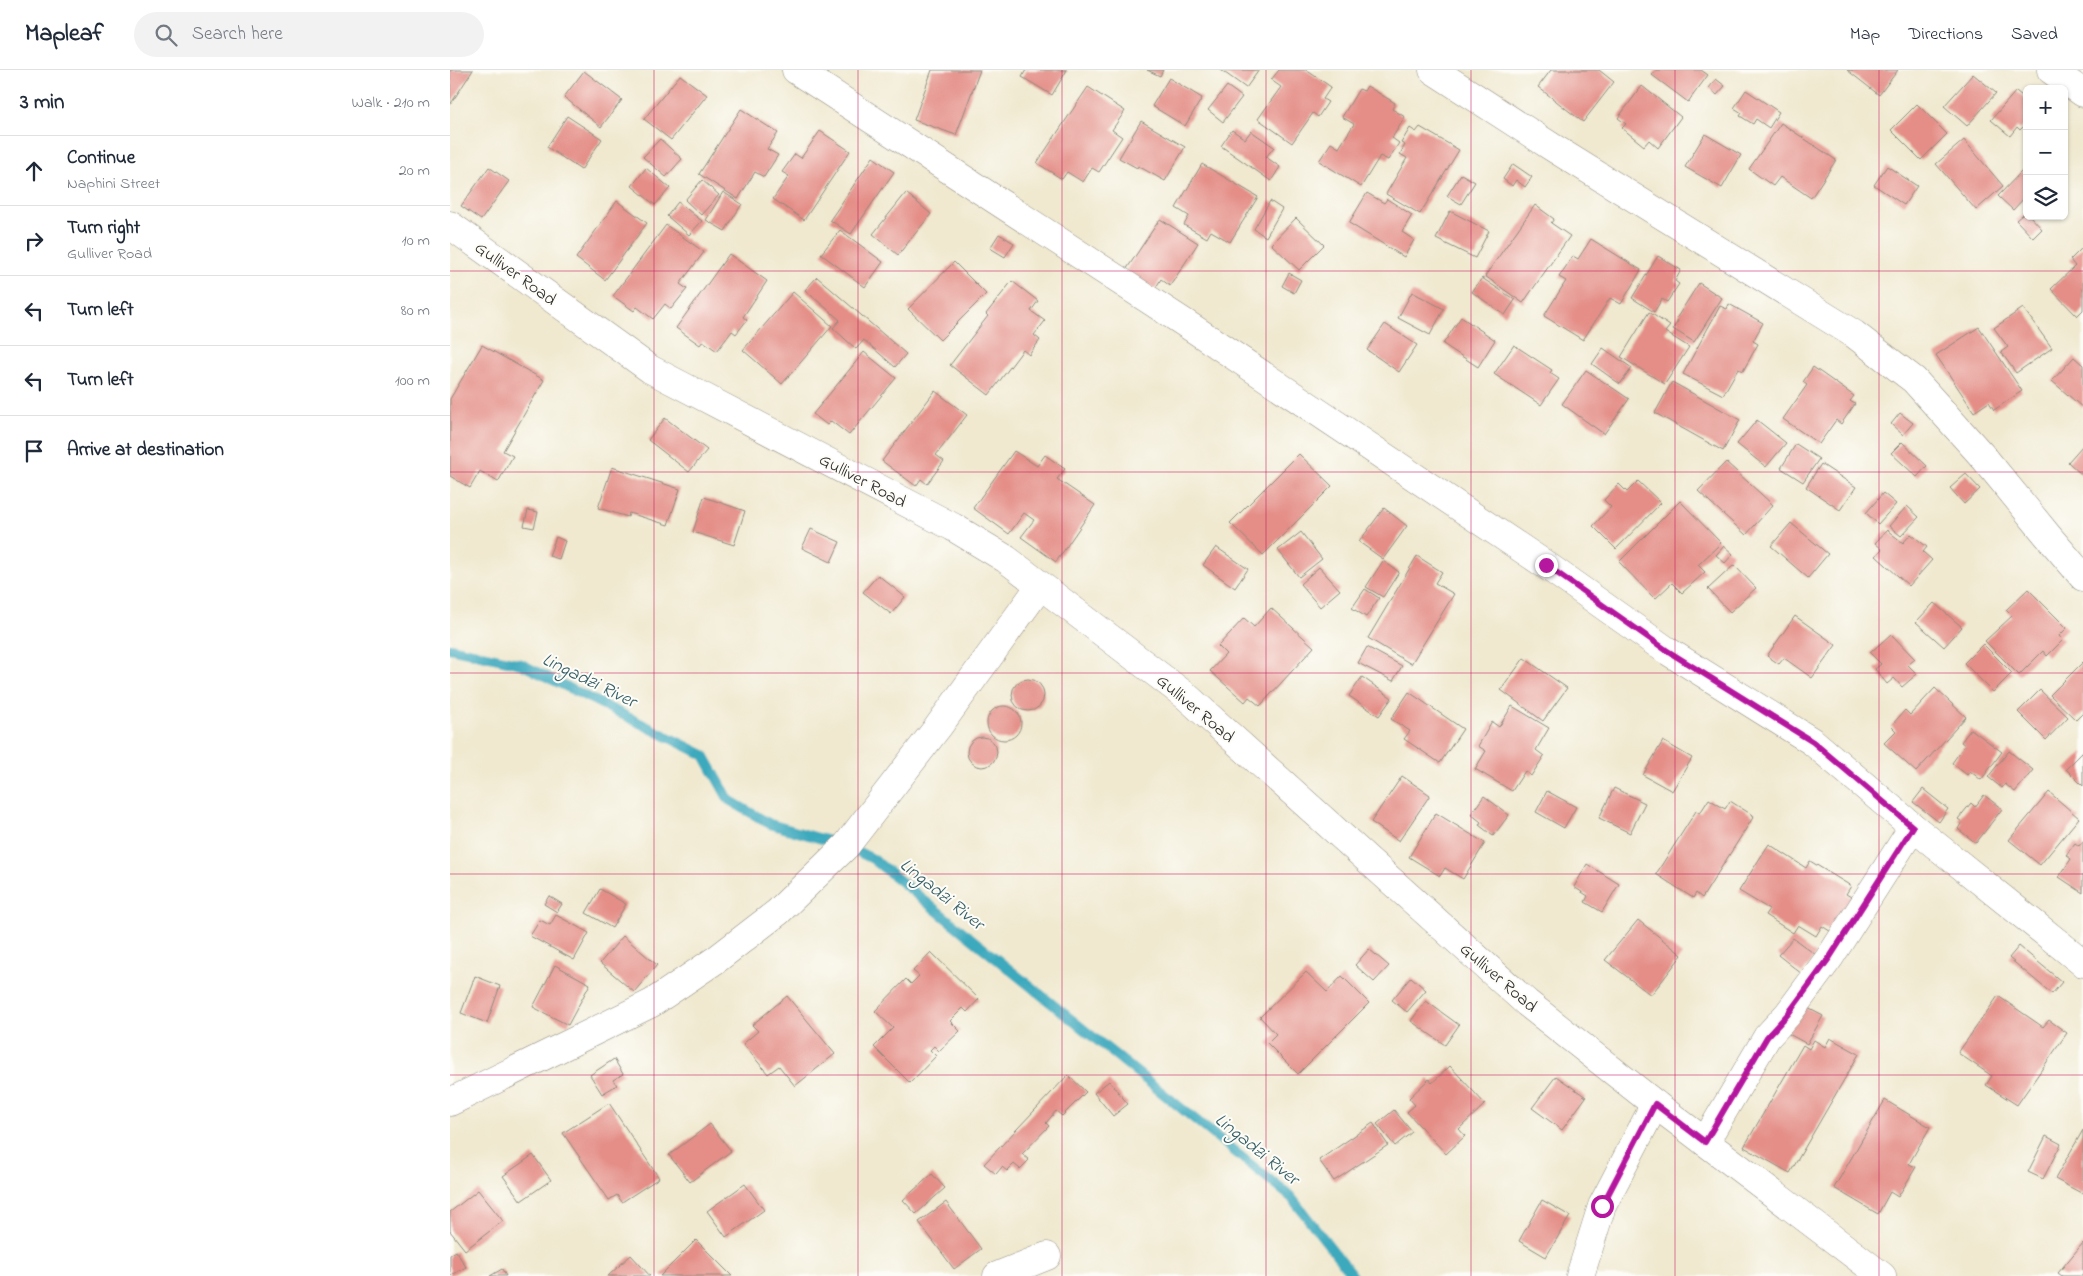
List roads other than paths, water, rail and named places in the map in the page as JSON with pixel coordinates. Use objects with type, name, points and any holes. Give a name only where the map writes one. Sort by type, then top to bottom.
[{"type":"street","points":[[796,70],[1197,331],[1546,565],[1666,650],[1813,742],[1913,827],[2083,963]]},
{"type":"street","points":[[1433,70],[1552,147],[1854,334],[1914,380],[1986,459],[2083,577]]},
{"type":"street","points":[[2051,70],[2083,94]]},
{"type":"street","name":"Gulliver Road","points":[[450,225],[650,369],[953,527],[1006,560],[1186,696],[1527,1003],[1655,1104],[1882,1276]]},
{"type":"street","points":[[450,1102],[652,1003],[717,959],[778,912],[846,846],[938,727],[1040,586]]},
{"type":"street","points":[[1705,1142],[1767,1037],[1788,1014],[1830,957],[1913,827]]},
{"type":"street","points":[[1580,1276],[1602,1206],[1655,1104]]},
{"type":"street","points":[[997,1276],[1047,1256]]},
{"type":"waterway","name":"Lingadzi River","points":[[450,648],[521,664],[704,755],[729,800],[770,824],[846,846],[873,859],[1291,1197],[1353,1276]]}]
